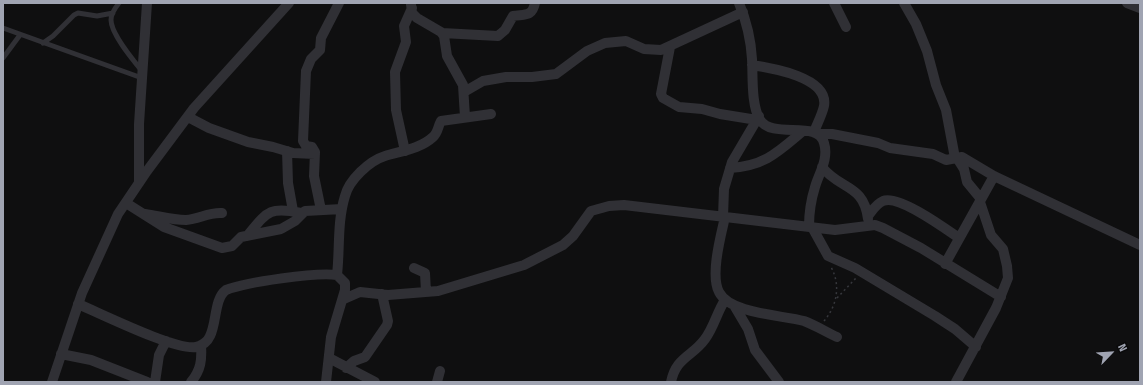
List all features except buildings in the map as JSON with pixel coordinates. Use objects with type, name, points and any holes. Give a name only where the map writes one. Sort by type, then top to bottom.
[{"type":"street","points":[[139,183],[139,124],[147,3]]},
{"type":"street","points":[[52,382],[78,304],[101,249],[126,203],[188,117],[289,3]]},
{"type":"street","points":[[317,210],[314,176],[315,154],[312,147],[306,146],[303,141],[306,71],[311,59],[320,50],[321,38],[339,3]]},
{"type":"street","points":[[412,6],[412,13],[417,18],[442,33],[498,36],[505,30],[513,16],[530,14],[533,11],[535,3]]},
{"type":"street","points":[[834,3],[846,27]]},
{"type":"street","points":[[904,3],[916,24],[927,51],[936,85],[946,110],[956,158],[964,169],[967,182],[981,200],[992,235],[1003,249],[1007,266],[1008,278],[1000,297],[976,347],[956,382]]},
{"type":"street","points":[[1127,3],[1140,8]]},
{"type":"street","points":[[405,151],[396,110],[395,72],[406,42],[404,26],[412,6]]},
{"type":"street","points":[[464,92],[483,81],[506,77],[532,77],[556,74],[587,51],[605,43],[626,41],[652,51],[670,46],[741,8],[752,65],[753,85],[758,118],[764,124],[771,128],[832,134],[878,143],[890,148],[932,154],[946,160],[956,158],[966,159],[994,176],[1140,245]]},
{"type":"street","points":[[442,33],[447,56],[463,85],[465,117]]},
{"type":"street","points":[[670,46],[661,94],[663,98],[679,107],[694,110],[702,109],[720,114],[758,118]]},
{"type":"street","points":[[752,65],[800,76],[819,89],[824,97],[824,106],[816,133]]},
{"type":"street","points":[[337,275],[342,209],[349,186],[364,170],[383,156],[405,151],[433,138],[440,121],[491,114]]},
{"type":"street","points":[[188,117],[209,128],[248,142],[273,147],[287,152],[315,154]]},
{"type":"street","points":[[758,118],[738,150],[730,168],[724,188],[724,217],[716,267],[716,284],[719,293],[725,300],[735,306],[805,322],[837,337]]},
{"type":"street","points":[[730,168],[751,165],[769,158],[780,151],[803,131]]},
{"type":"street","points":[[816,133],[824,142],[825,148],[822,167],[815,187],[809,213],[811,226],[819,242],[830,258],[861,272],[954,329],[976,347]]},
{"type":"street","points":[[126,203],[141,214],[164,227],[222,248],[228,247],[238,239],[281,229],[295,221],[297,212],[288,183],[287,152]]},
{"type":"street","points":[[822,167],[834,180],[858,193],[864,202],[869,221]]},
{"type":"street","points":[[945,264],[994,176]]},
{"type":"street","points":[[869,221],[877,205],[884,200],[890,200],[918,212],[959,238]]},
{"type":"street","points":[[344,299],[360,292],[382,294],[438,291],[524,265],[545,256],[563,245],[573,236],[591,211],[598,208],[624,205],[836,230],[869,221],[896,234],[1000,297]]},
{"type":"street","points":[[247,236],[264,215],[279,210],[297,212],[342,209]]},
{"type":"street","points":[[317,210],[340,224]]},
{"type":"street","points":[[141,214],[185,220],[200,218],[209,213],[222,213]]},
{"type":"street","points":[[414,268],[425,273],[426,292]]},
{"type":"street","points":[[78,304],[166,341],[195,347],[202,345],[210,336],[220,298],[226,290],[277,280],[320,275],[337,275],[342,278],[344,283],[344,299],[332,337],[326,382]]},
{"type":"street","points":[[346,368],[354,361],[365,357],[387,325],[388,321],[382,294]]},
{"type":"street","points":[[671,382],[673,372],[678,363],[705,340],[718,310],[725,300]]},
{"type":"street","points":[[735,306],[748,329],[754,350],[779,382]]},
{"type":"street","points":[[155,382],[159,355],[166,341]]},
{"type":"street","points":[[191,382],[199,373],[202,361],[202,345]]},
{"type":"street","points":[[61,354],[91,360],[147,382]]},
{"type":"street","points":[[328,358],[375,382]]},
{"type":"street","points":[[437,382],[440,371]]},
{"type":"lane","points":[[119,3],[111,20],[112,29],[142,75]]},
{"type":"lane","points":[[42,43],[53,36],[74,15],[78,13],[97,16],[113,13]]},
{"type":"lane","points":[[3,28],[42,43],[142,75]]},
{"type":"lane","points":[[3,58],[20,35]]},
{"type":"path","points":[[818,328],[831,313],[836,298],[836,283],[830,258]]},
{"type":"path","points":[[836,298],[861,272]]}]
